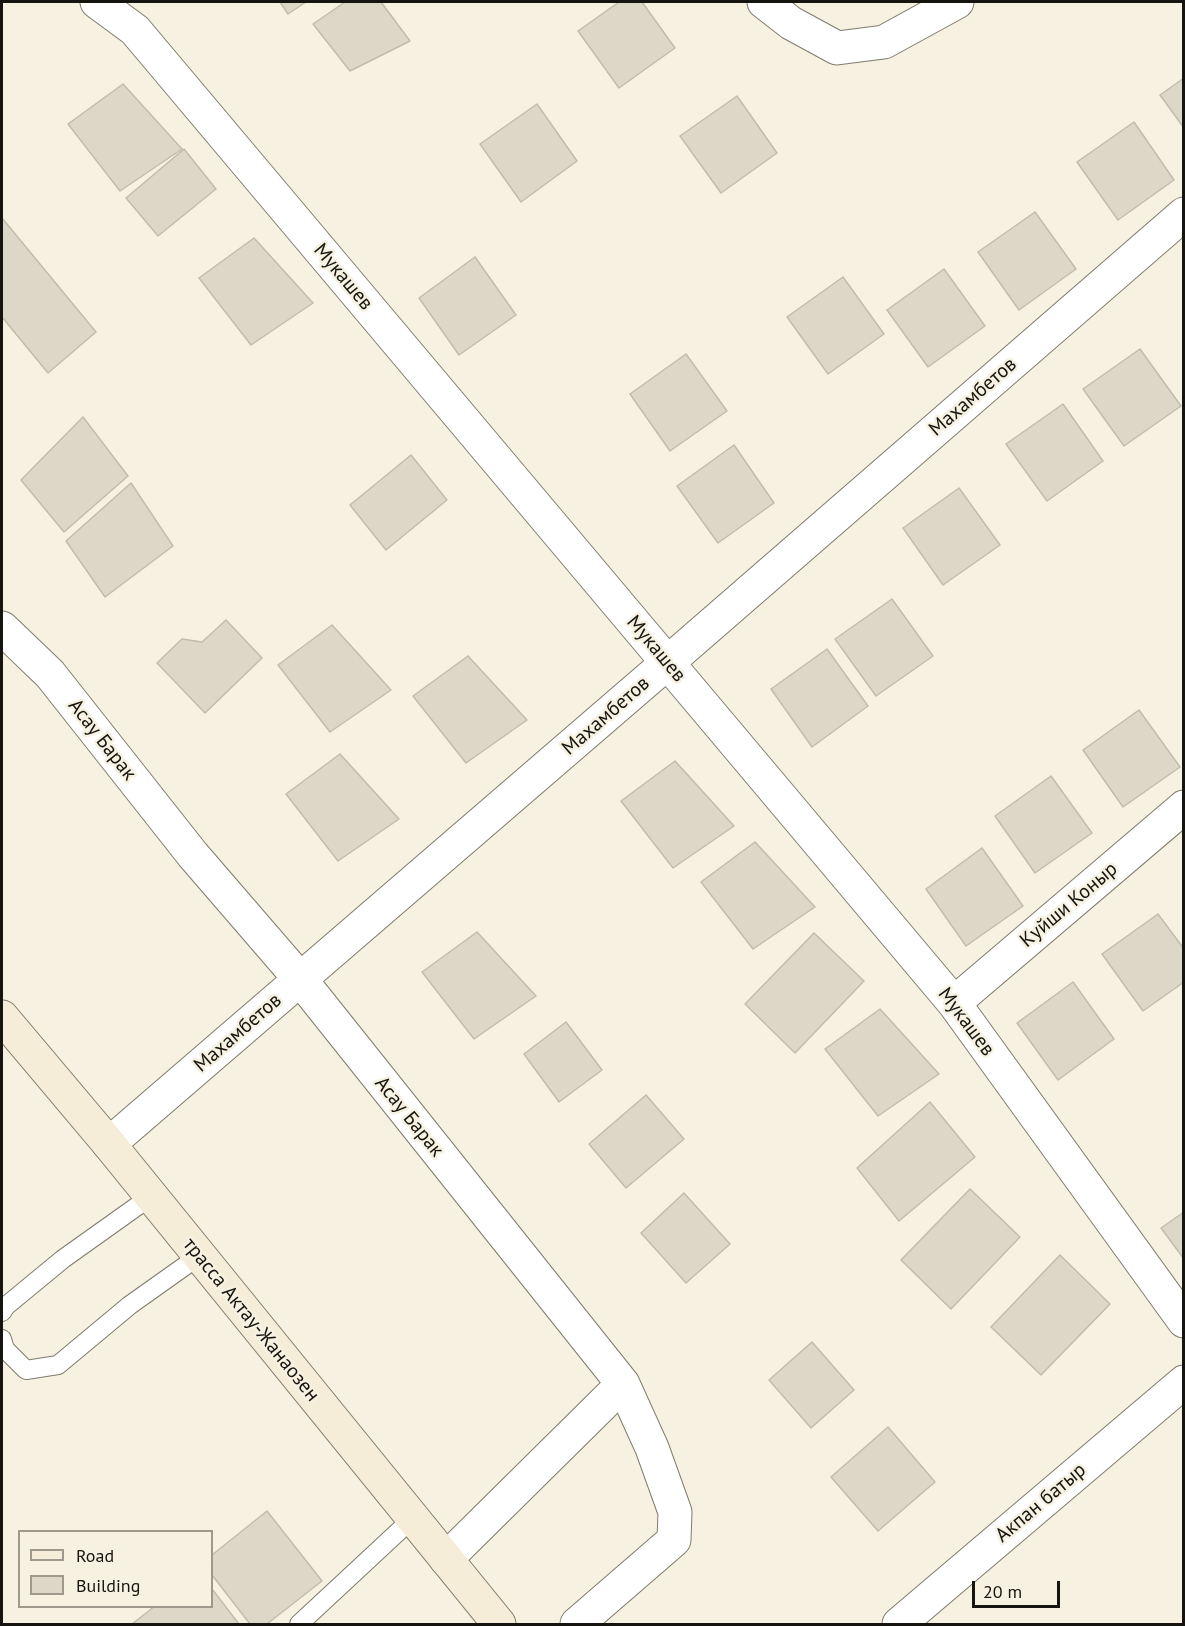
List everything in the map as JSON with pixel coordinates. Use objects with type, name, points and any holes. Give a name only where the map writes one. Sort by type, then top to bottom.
[{"type":"main road","name":"трасса Актау-Жанаозен","points":[[2,1017],[109,1144],[499,1624]]},
{"type":"street","name":"Мукашев","points":[[98,2],[135,30],[954,1003],[1184,1321]]},
{"type":"street","points":[[764,2],[790,23],[837,48],[884,42],[957,2]]},
{"type":"street","name":"Махамбетов","points":[[109,1144],[668,663],[1184,214]]},
{"type":"street","name":"Асау Барак","points":[[2,628],[50,674],[193,855],[300,979],[622,1384],[652,1448],[675,1512],[674,1540],[577,1624]]},
{"type":"street","name":"Куйши Коныр","points":[[954,1003],[1184,807]]},
{"type":"street","name":"Акпан батыр","points":[[899,1624],[1184,1382]]},
{"type":"street","points":[[446,1559],[622,1384]]},
{"type":"lane","points":[[2,1312],[13,1300],[63,1259],[150,1197]]},
{"type":"lane","points":[[2,1339],[5,1349],[26,1370],[58,1365],[130,1305],[199,1256]]},
{"type":"lane","points":[[298,1624],[413,1518]]},
{"type":"building","points":[[280,2],[306,2],[288,14]]},
{"type":"building","points":[[345,2],[381,2],[410,41],[350,71],[313,24]]},
{"type":"building","points":[[619,2],[642,2],[675,48],[619,88],[578,31]]},
{"type":"building","points":[[1184,78],[1184,128],[1160,95]]},
{"type":"building","points":[[123,84],[182,149],[120,191],[68,124]]},
{"type":"building","points":[[737,96],[777,153],[721,193],[680,136]]},
{"type":"building","points":[[537,104],[577,161],[521,202],[480,144]]},
{"type":"building","points":[[1134,122],[1174,180],[1118,220],[1077,162]]},
{"type":"building","points":[[184,149],[216,189],[158,236],[126,198]]},
{"type":"building","points":[[1035,212],[1076,269],[1019,310],[978,252]]},
{"type":"building","points":[[2,218],[96,332],[48,373],[2,317]]},
{"type":"building","points":[[254,238],[313,303],[251,345],[199,278]]},
{"type":"building","points":[[475,257],[516,315],[459,355],[419,298]]},
{"type":"building","points":[[944,269],[985,326],[928,367],[887,310]]},
{"type":"building","points":[[843,277],[884,334],[828,374],[787,317]]},
{"type":"building","points":[[1140,349],[1181,406],[1124,446],[1083,389]]},
{"type":"building","points":[[686,354],[727,411],[670,451],[630,394]]},
{"type":"building","points":[[1063,404],[1103,461],[1047,501],[1006,444]]},
{"type":"building","points":[[83,417],[128,476],[64,532],[21,480]]},
{"type":"building","points":[[734,445],[774,503],[718,543],[677,486]]},
{"type":"building","points":[[411,455],[447,500],[386,550],[350,505]]},
{"type":"building","points":[[131,483],[173,546],[105,597],[66,541]]},
{"type":"building","points":[[959,488],[1000,545],[943,585],[903,528]]},
{"type":"building","points":[[892,599],[933,656],[876,696],[835,639]]},
{"type":"building","points":[[226,620],[262,658],[205,713],[157,663],[182,639],[202,642]]},
{"type":"building","points":[[332,625],[391,690],[330,732],[278,665]]},
{"type":"building","points":[[827,649],[868,706],[812,747],[771,689]]},
{"type":"building","points":[[468,656],[527,720],[466,763],[413,696]]},
{"type":"building","points":[[1139,710],[1180,767],[1123,807],[1083,750]]},
{"type":"building","points":[[340,754],[399,819],[338,861],[286,794]]},
{"type":"building","points":[[675,761],[734,826],[673,868],[621,801]]},
{"type":"building","points":[[1051,776],[1092,833],[1035,873],[995,816]]},
{"type":"building","points":[[755,842],[815,907],[753,949],[701,882]]},
{"type":"building","points":[[982,848],[1023,906],[966,946],[926,889]]},
{"type":"building","points":[[1158,914],[1184,949],[1184,982],[1143,1011],[1102,954]]},
{"type":"building","points":[[477,932],[536,996],[474,1039],[422,972]]},
{"type":"building","points":[[814,933],[864,981],[795,1053],[745,1004]]},
{"type":"building","points":[[1073,982],[1114,1039],[1058,1080],[1017,1023]]},
{"type":"building","points":[[880,1009],[939,1074],[878,1116],[825,1049]]},
{"type":"building","points":[[566,1022],[602,1070],[559,1102],[524,1054]]},
{"type":"building","points":[[646,1095],[684,1139],[626,1188],[589,1144]]},
{"type":"building","points":[[930,1102],[975,1157],[899,1221],[857,1168]]},
{"type":"building","points":[[970,1189],[1020,1237],[951,1309],[901,1260]]},
{"type":"building","points":[[684,1193],[730,1244],[686,1283],[641,1233]]},
{"type":"building","points":[[1184,1212],[1184,1259],[1161,1228]]},
{"type":"building","points":[[1060,1255],[1110,1304],[1041,1375],[991,1327]]},
{"type":"building","points":[[812,1342],[854,1390],[811,1428],[769,1380]]},
{"type":"building","points":[[888,1427],[935,1482],[878,1531],[831,1477]]},
{"type":"building","points":[[267,1511],[322,1581],[267,1624],[250,1624],[213,1576],[213,1554]]},
{"type":"building","points":[[213,1590],[239,1624],[132,1624],[152,1608],[213,1608]]}]
